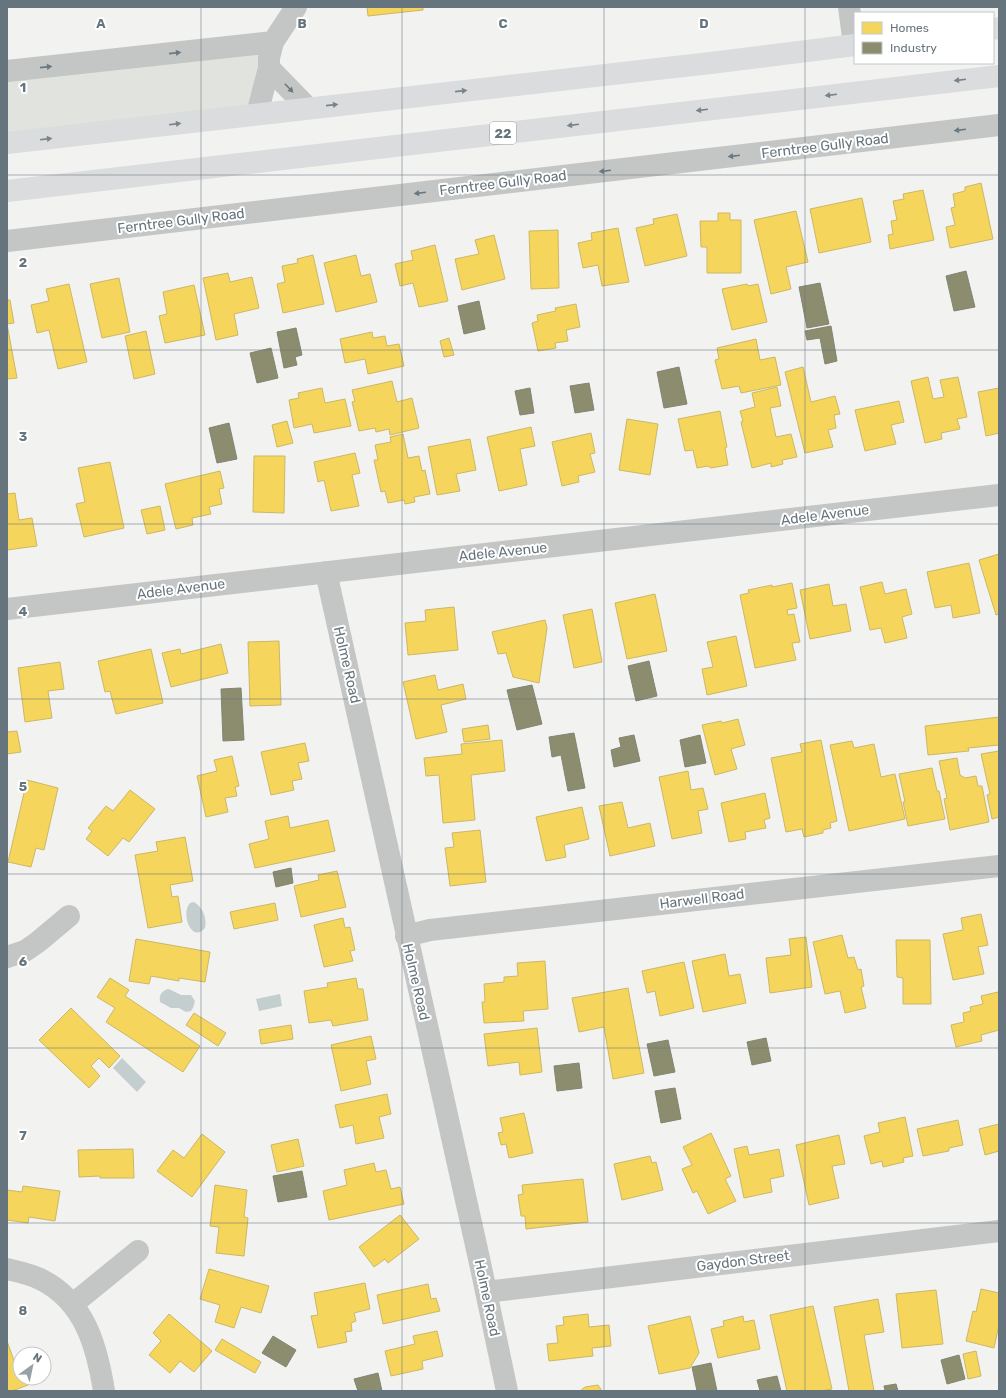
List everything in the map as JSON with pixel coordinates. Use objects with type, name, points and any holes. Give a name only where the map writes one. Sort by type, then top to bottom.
[{"type":"main road","points":[[7,143],[719,62],[854,45]]},
{"type":"main road","name":"22","points":[[7,191],[999,76]]},
{"type":"street","points":[[258,114],[269,68],[273,42],[296,7]]},
{"type":"street","points":[[848,7],[854,40]]},
{"type":"street","points":[[7,71],[273,42]]},
{"type":"street","points":[[269,68],[308,108]]},
{"type":"street","name":"Ferntree Gully Road","points":[[7,241],[999,125]]},
{"type":"street","name":"Adele Avenue","points":[[7,609],[999,495]]},
{"type":"street","name":"Holme Road","points":[[326,572],[507,1391]]},
{"type":"street","name":"Harwell Road","points":[[406,936],[430,930],[999,866]]},
{"type":"street","points":[[7,957],[25,951],[69,916]]},
{"type":"street","name":"Gaydon Street","points":[[486,1292],[999,1231]]},
{"type":"street","points":[[74,1304],[138,1251]]},
{"type":"street","points":[[7,1269],[26,1273],[42,1279],[55,1287],[74,1304],[93,1342],[100,1365],[104,1391]]},
{"type":"shaded area","points":[[273,42],[257,114],[7,143],[7,71]]},
{"type":"shaded area","points":[[194,902],[200,907],[205,917],[205,928],[200,932],[192,930],[187,920],[187,908],[190,903]]},
{"type":"shaded area","points":[[168,989],[181,995],[191,995],[195,1001],[191,1011],[186,1012],[179,1008],[171,1008],[160,1002],[161,994]]},
{"type":"shaded area","points":[[280,994],[282,1006],[259,1011],[256,999]]},
{"type":"shaded area","points":[[122,1058],[146,1082],[137,1092],[113,1068]]},
{"type":"building: Homes","points":[[367,7],[423,7],[423,10],[368,16]]},
{"type":"building: Homes","points":[[981,183],[993,239],[950,248],[946,227],[955,225],[951,208],[955,207],[953,194],[965,191],[965,187]]},
{"type":"building: Homes","points":[[923,190],[934,240],[890,249],[888,235],[893,234],[891,221],[897,220],[893,201],[904,199],[903,194]]},
{"type":"building: Homes","points":[[862,198],[871,242],[819,253],[810,209]]},
{"type":"building: Homes","points":[[796,211],[808,262],[786,267],[791,289],[771,294],[754,220]]},
{"type":"building: Homes","points":[[718,213],[730,213],[730,220],[741,220],[741,273],[707,273],[707,247],[701,247],[700,221],[718,221]]},
{"type":"building: Homes","points":[[677,214],[687,256],[645,266],[636,228],[654,224],[653,219]]},
{"type":"building: Homes","points":[[618,228],[629,282],[602,286],[598,265],[583,268],[578,243],[592,240],[591,233]]},
{"type":"building: Homes","points":[[558,230],[559,288],[531,289],[529,231]]},
{"type":"building: Homes","points":[[494,235],[505,279],[462,290],[455,259],[479,254],[475,240]]},
{"type":"building: Homes","points":[[435,245],[448,301],[419,307],[413,283],[400,286],[395,264],[413,260],[411,251]]},
{"type":"building: Homes","points":[[313,255],[324,304],[283,313],[277,284],[285,282],[282,266],[298,263],[297,259]]},
{"type":"building: Homes","points":[[356,255],[361,276],[370,274],[377,302],[336,312],[324,263]]},
{"type":"building: Homes","points":[[228,273],[230,282],[252,277],[259,308],[234,314],[238,335],[216,340],[203,278]]},
{"type":"building: Homes","points":[[119,278],[130,332],[102,338],[90,284]]},
{"type":"building: Homes","points":[[69,284],[87,362],[58,369],[49,330],[37,333],[31,305],[49,301],[46,289]]},
{"type":"building: Homes","points":[[747,284],[748,286],[758,284],[767,322],[732,330],[722,289]]},
{"type":"building: Homes","points":[[194,285],[205,335],[165,343],[159,316],[167,314],[163,292]]},
{"type":"building: Homes","points":[[7,300],[10,300],[14,323],[7,324]]},
{"type":"building: Homes","points":[[576,304],[580,327],[566,330],[568,341],[555,343],[556,348],[538,351],[532,323],[538,321],[537,315],[556,311],[555,308]]},
{"type":"building: Homes","points":[[7,324],[17,378],[7,379]]},
{"type":"building: Homes","points":[[146,331],[155,374],[134,379],[125,336]]},
{"type":"building: Homes","points":[[372,332],[373,338],[385,336],[387,346],[399,344],[404,366],[368,374],[365,359],[345,363],[340,339]]},
{"type":"building: Homes","points":[[449,338],[454,355],[444,357],[440,341]]},
{"type":"building: Homes","points":[[756,339],[760,360],[775,357],[781,385],[741,393],[739,386],[722,389],[715,360],[719,359],[717,348]]},
{"type":"building: Homes","points":[[803,367],[811,402],[835,396],[840,414],[834,415],[836,428],[828,430],[833,447],[805,453],[785,372]]},
{"type":"building: Homes","points":[[928,377],[933,399],[944,397],[940,380],[958,377],[967,417],[957,419],[960,429],[941,433],[942,439],[925,443],[911,381]]},
{"type":"building: Homes","points":[[392,381],[397,402],[412,398],[419,428],[390,435],[389,429],[376,432],[375,428],[359,431],[352,402],[355,401],[352,390]]},
{"type":"building: Homes","points":[[777,387],[781,406],[770,408],[776,437],[791,434],[797,457],[782,460],[783,464],[771,467],[771,463],[752,468],[741,422],[743,421],[740,411],[755,407],[752,393]]},
{"type":"building: Homes","points":[[322,388],[325,403],[345,399],[351,426],[314,433],[312,424],[294,428],[289,400],[299,398],[298,393]]},
{"type":"building: Homes","points":[[999,388],[999,433],[986,436],[978,392]]},
{"type":"building: Homes","points":[[899,401],[904,422],[891,425],[896,444],[865,451],[855,410]]},
{"type":"building: Homes","points":[[720,411],[727,447],[725,448],[728,465],[711,468],[708,466],[697,468],[693,450],[685,451],[678,419]]},
{"type":"building: Homes","points":[[627,419],[658,424],[650,475],[619,470]]},
{"type":"building: Homes","points":[[287,421],[293,443],[277,447],[272,425]]},
{"type":"building: Homes","points":[[531,427],[535,446],[520,449],[527,485],[499,491],[487,437]]},
{"type":"building: Homes","points":[[591,433],[595,453],[590,454],[595,472],[578,476],[579,482],[562,486],[552,442]]},
{"type":"building: Homes","points":[[403,434],[408,458],[419,456],[422,471],[425,470],[430,494],[414,497],[415,502],[405,504],[404,500],[388,503],[385,491],[381,492],[374,460],[378,460],[375,445],[391,442],[390,437]]},
{"type":"building: Homes","points":[[470,439],[476,470],[456,474],[460,491],[437,495],[428,447]]},
{"type":"building: Homes","points":[[355,453],[360,473],[352,475],[359,506],[331,511],[324,480],[318,482],[314,462]]},
{"type":"building: Homes","points":[[254,456],[285,456],[284,513],[253,512]]},
{"type":"building: Homes","points":[[110,462],[124,528],[84,537],[76,504],[85,502],[78,468]]},
{"type":"building: Homes","points":[[220,471],[224,488],[219,489],[222,504],[209,507],[211,514],[192,518],[193,525],[176,529],[165,484]]},
{"type":"building: Homes","points":[[15,493],[19,520],[32,518],[37,546],[7,550],[7,494]]},
{"type":"building: Homes","points":[[160,506],[165,530],[147,534],[141,510]]},
{"type":"building: Homes","points":[[999,554],[999,614],[996,615],[979,560]]},
{"type":"building: Homes","points":[[969,563],[980,613],[953,618],[951,605],[935,608],[927,572]]},
{"type":"building: Homes","points":[[882,582],[885,594],[906,589],[912,614],[902,617],[907,638],[885,643],[881,628],[870,630],[860,587]]},
{"type":"building: Homes","points":[[792,583],[797,608],[787,610],[788,615],[794,614],[800,642],[792,643],[796,660],[755,668],[740,595],[749,593],[748,590]]},
{"type":"building: Homes","points":[[829,584],[833,606],[846,604],[851,631],[810,639],[800,590]]},
{"type":"building: Homes","points":[[655,594],[667,651],[627,659],[615,603]]},
{"type":"building: Homes","points":[[454,607],[458,650],[408,655],[405,623],[426,621],[425,610]]},
{"type":"building: Homes","points":[[592,609],[602,662],[574,668],[563,615]]},
{"type":"building: Homes","points":[[545,620],[547,628],[539,683],[513,677],[506,653],[498,654],[492,632]]},
{"type":"building: Homes","points":[[736,636],[747,686],[707,695],[702,669],[713,667],[707,642]]},
{"type":"building: Homes","points":[[279,641],[281,705],[250,706],[248,642]]},
{"type":"building: Homes","points":[[221,644],[228,673],[171,687],[162,653],[180,649],[181,654]]},
{"type":"building: Homes","points":[[151,649],[163,703],[116,714],[110,691],[105,692],[98,661]]},
{"type":"building: Homes","points":[[60,662],[64,689],[48,691],[52,718],[25,722],[18,668]]},
{"type":"building: Homes","points":[[435,675],[438,690],[463,684],[466,699],[441,705],[447,732],[416,739],[403,682]]},
{"type":"building: Homes","points":[[999,717],[999,745],[968,748],[969,751],[928,755],[925,726]]},
{"type":"building: Homes","points":[[738,719],[745,745],[731,749],[737,769],[715,775],[702,725],[721,721],[722,723]]},
{"type":"building: Homes","points":[[488,725],[490,739],[464,742],[462,729]]},
{"type":"building: Homes","points":[[17,731],[21,752],[7,754],[7,732]]},
{"type":"building: Homes","points":[[502,740],[505,771],[471,775],[475,820],[443,823],[439,775],[426,776],[424,758],[462,754],[461,744]]},
{"type":"building: Homes","points":[[821,740],[837,821],[830,823],[831,828],[823,830],[823,833],[804,837],[802,829],[786,832],[771,758],[802,752],[800,744]]},
{"type":"building: Homes","points":[[852,741],[854,748],[874,744],[881,777],[895,774],[905,819],[849,831],[830,745]]},
{"type":"building: Homes","points":[[305,743],[309,761],[298,763],[302,779],[292,781],[294,790],[271,795],[261,752]]},
{"type":"building: Homes","points":[[999,751],[999,817],[992,819],[987,795],[990,794],[981,754]]},
{"type":"building: Homes","points":[[232,756],[239,786],[235,787],[237,796],[225,798],[228,812],[206,817],[197,776],[217,771],[214,760]]},
{"type":"building: Homes","points":[[957,758],[960,775],[965,778],[976,776],[978,786],[982,786],[989,822],[950,830],[944,799],[947,798],[939,761]]},
{"type":"building: Homes","points":[[932,768],[945,819],[908,826],[899,774]]},
{"type":"building: Homes","points":[[688,771],[691,790],[703,788],[708,809],[698,811],[702,833],[672,839],[659,777]]},
{"type":"building: Homes","points":[[27,780],[58,788],[44,850],[36,848],[31,867],[8,862]]},
{"type":"building: Homes","points":[[130,790],[155,809],[129,842],[123,838],[108,856],[86,839],[92,831],[88,828],[106,806],[113,811]]},
{"type":"building: Homes","points":[[765,793],[770,818],[764,820],[766,828],[745,832],[746,839],[729,842],[721,803]]},
{"type":"building: Homes","points":[[622,802],[628,828],[650,823],[655,846],[610,856],[599,806]]},
{"type":"building: Homes","points":[[582,807],[589,839],[564,845],[566,857],[546,861],[536,817]]},
{"type":"building: Homes","points":[[288,816],[290,828],[328,820],[335,851],[255,868],[249,844],[269,839],[265,821]]},
{"type":"building: Homes","points":[[480,830],[486,882],[450,886],[445,848],[454,847],[452,833]]},
{"type":"building: Homes","points":[[185,837],[193,881],[170,885],[172,897],[178,896],[182,922],[148,928],[135,855],[158,851],[156,842]]},
{"type":"building: Homes","points":[[337,871],[346,907],[301,917],[294,886],[319,880],[318,875]]},
{"type":"building: Homes","points":[[275,903],[278,920],[234,929],[230,912]]},
{"type":"building: Homes","points":[[981,914],[988,945],[978,947],[984,974],[953,980],[943,934],[963,930],[961,918]]},
{"type":"building: Homes","points":[[343,918],[345,928],[350,927],[355,950],[350,951],[353,961],[324,967],[314,925]]},
{"type":"building: Homes","points":[[842,935],[848,958],[854,957],[858,970],[861,969],[864,986],[861,987],[866,1008],[845,1013],[840,991],[825,994],[813,942]]},
{"type":"building: Homes","points":[[806,937],[812,987],[770,993],[766,958],[791,955],[789,939]]},
{"type":"building: Homes","points":[[136,939],[210,952],[205,982],[179,978],[179,981],[151,976],[149,984],[129,981]]},
{"type":"building: Homes","points":[[896,940],[930,940],[931,1004],[903,1004],[903,978],[897,977]]},
{"type":"building: Homes","points":[[725,954],[729,976],[740,974],[746,1003],[703,1012],[692,961]]},
{"type":"building: Homes","points":[[545,961],[548,1009],[523,1011],[524,1021],[484,1023],[482,1002],[485,1002],[484,984],[504,982],[504,977],[518,976],[517,963]]},
{"type":"building: Homes","points":[[684,962],[694,1008],[660,1016],[655,991],[647,993],[642,971]]},
{"type":"building: Homes","points":[[110,978],[129,990],[125,996],[200,1046],[183,1072],[106,1022],[115,1008],[97,997]]},
{"type":"building: Homes","points":[[356,978],[358,989],[363,989],[368,1020],[333,1026],[331,1020],[309,1023],[304,991],[328,987],[327,983]]},
{"type":"building: Homes","points":[[628,988],[644,1073],[613,1079],[604,1027],[579,1032],[572,998]]},
{"type":"building: Homes","points":[[998,992],[999,1030],[981,1035],[982,1041],[956,1047],[951,1025],[964,1022],[963,1013],[971,1011],[970,1007],[983,1004],[981,996]]},
{"type":"building: Homes","points":[[71,1008],[120,1056],[109,1068],[99,1058],[91,1066],[100,1076],[89,1088],[39,1040]]},
{"type":"building: Homes","points":[[194,1013],[226,1033],[218,1046],[186,1025]]},
{"type":"building: Homes","points":[[291,1025],[293,1039],[261,1044],[259,1030]]},
{"type":"building: Homes","points":[[537,1028],[542,1072],[520,1075],[519,1062],[488,1066],[484,1034]]},
{"type":"building: Homes","points":[[371,1036],[376,1059],[366,1061],[371,1084],[341,1091],[331,1045]]},
{"type":"building: Homes","points":[[387,1094],[391,1114],[379,1117],[384,1138],[356,1144],[353,1125],[340,1128],[335,1105]]},
{"type":"building: Homes","points":[[524,1113],[533,1153],[509,1158],[506,1144],[501,1145],[498,1133],[503,1132],[500,1118]]},
{"type":"building: Homes","points":[[905,1117],[913,1156],[903,1158],[904,1162],[883,1167],[882,1161],[871,1164],[864,1136],[880,1132],[878,1123]]},
{"type":"building: Homes","points":[[958,1120],[963,1145],[949,1148],[949,1151],[923,1156],[917,1129]]},
{"type":"building: Homes","points":[[999,1124],[999,1151],[985,1155],[979,1129]]},
{"type":"building: Homes","points":[[711,1133],[731,1176],[725,1179],[736,1201],[708,1214],[697,1191],[693,1193],[682,1169],[692,1165],[683,1147]]},
{"type":"building: Homes","points":[[202,1134],[225,1152],[192,1197],[157,1171],[173,1150],[184,1158]]},
{"type":"building: Homes","points":[[839,1135],[845,1164],[832,1166],[839,1198],[809,1205],[796,1145]]},
{"type":"building: Homes","points":[[298,1139],[304,1166],[277,1172],[271,1145]]},
{"type":"building: Homes","points":[[747,1146],[749,1155],[779,1149],[784,1176],[770,1179],[772,1192],[744,1198],[734,1149]]},
{"type":"building: Homes","points":[[133,1149],[134,1178],[100,1178],[100,1176],[79,1177],[78,1150]]},
{"type":"building: Homes","points":[[650,1156],[652,1163],[656,1162],[663,1190],[622,1200],[614,1164]]},
{"type":"building: Homes","points":[[374,1163],[376,1172],[386,1170],[391,1189],[400,1187],[404,1204],[329,1220],[323,1191],[347,1185],[344,1170]]},
{"type":"building: Homes","points":[[583,1179],[588,1222],[526,1229],[525,1216],[521,1216],[518,1195],[523,1194],[522,1185]]},
{"type":"building: Homes","points":[[215,1185],[247,1190],[244,1217],[248,1218],[244,1256],[216,1253],[219,1227],[210,1226]]},
{"type":"building: Homes","points":[[23,1186],[60,1191],[55,1221],[29,1217],[28,1223],[7,1220],[7,1190],[22,1192]]},
{"type":"building: Homes","points":[[400,1215],[419,1239],[388,1263],[385,1259],[374,1267],[359,1247]]},
{"type":"building: Homes","points":[[209,1269],[269,1286],[261,1313],[241,1307],[234,1328],[215,1322],[220,1305],[200,1299]]},
{"type":"building: Homes","points":[[365,1283],[370,1309],[354,1313],[356,1321],[351,1323],[352,1331],[345,1332],[347,1342],[318,1348],[311,1316],[318,1315],[314,1293]]},
{"type":"building: Homes","points":[[428,1284],[431,1299],[436,1298],[440,1311],[383,1324],[377,1295]]},
{"type":"building: Homes","points":[[981,1289],[999,1293],[999,1325],[994,1348],[966,1341],[973,1311],[976,1312]]},
{"type":"building: Homes","points":[[936,1290],[943,1344],[902,1348],[896,1294]]},
{"type":"building: Homes","points":[[878,1299],[884,1332],[864,1335],[874,1391],[849,1391],[834,1307]]},
{"type":"building: Homes","points":[[813,1306],[832,1389],[821,1391],[787,1391],[770,1315]]},
{"type":"building: Homes","points":[[169,1314],[212,1351],[194,1372],[180,1361],[170,1373],[149,1355],[161,1341],[153,1333]]},
{"type":"building: Homes","points":[[588,1314],[589,1327],[609,1325],[611,1346],[592,1348],[593,1356],[549,1361],[547,1344],[558,1343],[556,1326],[564,1325],[563,1317]]},
{"type":"building: Homes","points":[[690,1316],[699,1353],[690,1368],[659,1374],[648,1326]]},
{"type":"building: Homes","points":[[743,1316],[744,1322],[754,1320],[760,1349],[718,1358],[711,1329],[724,1326],[723,1321]]},
{"type":"building: Homes","points":[[437,1331],[443,1356],[422,1361],[423,1369],[391,1376],[385,1351],[415,1344],[413,1336]]},
{"type":"building: Homes","points":[[222,1339],[261,1362],[255,1373],[215,1350]]},
{"type":"building: Homes","points":[[7,1341],[12,1355],[12,1386],[25,1386],[12,1391],[7,1391]]},
{"type":"building: Homes","points":[[976,1351],[981,1376],[968,1379],[963,1354]]},
{"type":"building: Homes","points":[[598,1385],[602,1391],[580,1391],[585,1387]]},
{"type":"building: Industry","points":[[966,271],[975,307],[954,311],[946,276]]},
{"type":"building: Industry","points":[[820,283],[829,324],[807,328],[799,287]]},
{"type":"building: Industry","points":[[479,301],[485,329],[464,334],[458,306]]},
{"type":"building: Industry","points":[[831,326],[837,361],[825,364],[820,338],[807,340],[805,331]]},
{"type":"building: Industry","points":[[296,328],[302,355],[295,357],[297,365],[284,368],[277,332]]},
{"type":"building: Industry","points":[[271,348],[278,378],[257,383],[250,353]]},
{"type":"building: Industry","points":[[679,367],[687,404],[664,408],[657,372]]},
{"type":"building: Industry","points":[[589,383],[594,410],[575,413],[570,386]]},
{"type":"building: Industry","points":[[530,388],[534,413],[520,415],[515,391]]},
{"type":"building: Industry","points":[[229,423],[237,459],[217,463],[209,428]]},
{"type":"building: Industry","points":[[649,661],[657,696],[636,701],[628,666]]},
{"type":"building: Industry","points":[[532,685],[542,724],[517,730],[507,690]]},
{"type":"building: Industry","points":[[241,688],[244,740],[223,741],[221,689]]},
{"type":"building: Industry","points":[[574,733],[585,788],[568,791],[561,755],[552,757],[549,737]]},
{"type":"building: Industry","points":[[634,735],[640,761],[614,767],[611,750],[621,747],[619,738]]},
{"type":"building: Industry","points":[[700,735],[706,763],[685,767],[680,740]]},
{"type":"building: Industry","points":[[291,868],[293,883],[276,887],[273,872]]},
{"type":"building: Industry","points":[[766,1038],[771,1061],[752,1065],[747,1042]]},
{"type":"building: Industry","points":[[668,1040],[675,1072],[654,1076],[647,1044]]},
{"type":"building: Industry","points":[[579,1063],[582,1088],[557,1091],[554,1066]]},
{"type":"building: Industry","points":[[675,1088],[681,1119],[661,1123],[655,1091]]},
{"type":"building: Industry","points":[[302,1171],[307,1197],[278,1202],[273,1176]]},
{"type":"building: Industry","points":[[273,1336],[296,1350],[286,1367],[262,1353]]},
{"type":"building: Industry","points":[[959,1355],[965,1379],[947,1384],[941,1360]]},
{"type":"building: Industry","points":[[711,1363],[717,1391],[697,1391],[692,1367]]},
{"type":"building: Industry","points":[[378,1373],[382,1391],[358,1391],[354,1379]]},
{"type":"building: Industry","points":[[777,1376],[781,1391],[760,1391],[757,1380]]},
{"type":"building: Industry","points":[[896,1384],[898,1391],[885,1391],[884,1386]]}]
